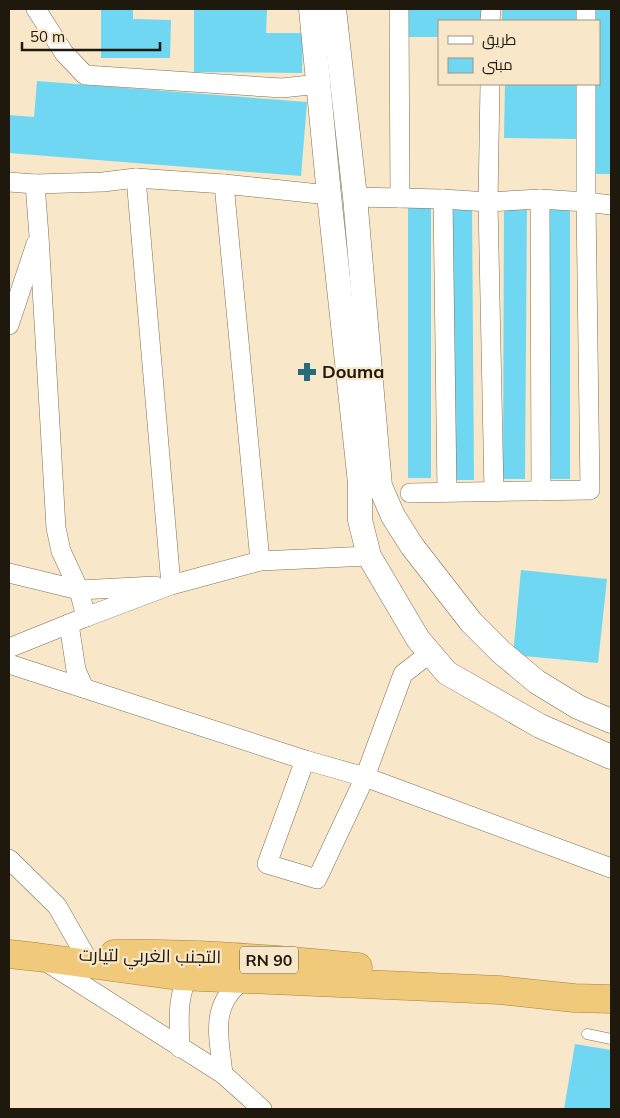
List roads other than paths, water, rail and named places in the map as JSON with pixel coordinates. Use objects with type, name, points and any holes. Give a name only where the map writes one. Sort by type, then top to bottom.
[{"type":"highway","name":"التجنب الغربي لتيارت","points":[[37,957],[155,953],[243,980],[500,990],[574,998],[611,999]]},
{"type":"highway","name":"التجنب الغربي لتيارت","points":[[9,954],[178,976],[194,966],[403,970],[500,990]]},
{"type":"street","points":[[36,9],[64,53],[85,75],[282,88],[319,84]]},
{"type":"street","points":[[311,9],[360,483],[360,520],[369,556],[418,638],[447,673],[540,726],[611,757]]},
{"type":"street","points":[[334,9],[355,197],[380,486],[393,516],[412,546],[470,622],[501,652],[537,682],[578,707],[611,721]]},
{"type":"street","points":[[399,9],[400,198]]},
{"type":"street","points":[[490,85],[488,202],[494,491]]},
{"type":"street","points":[[410,493],[590,490],[586,85]]},
{"type":"street","points":[[9,182],[35,184],[103,182],[136,178],[224,184],[329,195]]},
{"type":"street","points":[[136,178],[171,585]]},
{"type":"street","points":[[35,184],[56,528],[61,551],[79,590],[76,670],[84,688]]},
{"type":"street","points":[[224,184],[260,561]]},
{"type":"street","points":[[355,197],[488,202],[540,199],[611,205]]},
{"type":"street","points":[[443,199],[447,492]]},
{"type":"street","points":[[540,199],[541,491]]},
{"type":"street","points":[[9,325],[39,236]]},
{"type":"street","points":[[9,648],[171,585],[260,561],[369,556]]},
{"type":"street","points":[[9,573],[79,590],[171,585]]},
{"type":"street","points":[[305,760],[267,864],[317,879],[365,777],[403,674],[430,653]]},
{"type":"street","points":[[9,664],[305,760],[365,777],[611,868]]},
{"type":"street","points":[[9,859],[57,906],[85,955]]},
{"type":"street","points":[[37,957],[223,1074],[262,1109]]},
{"type":"street","points":[[180,1048],[178,1011],[181,994],[194,966]]},
{"type":"street","points":[[223,1074],[218,1022],[220,1009],[225,997],[233,987],[243,980]]},
{"type":"lane","points":[[587,1034],[611,1039]]},
{"type":"place","name":"Douma","points":[[307,372]]}]
